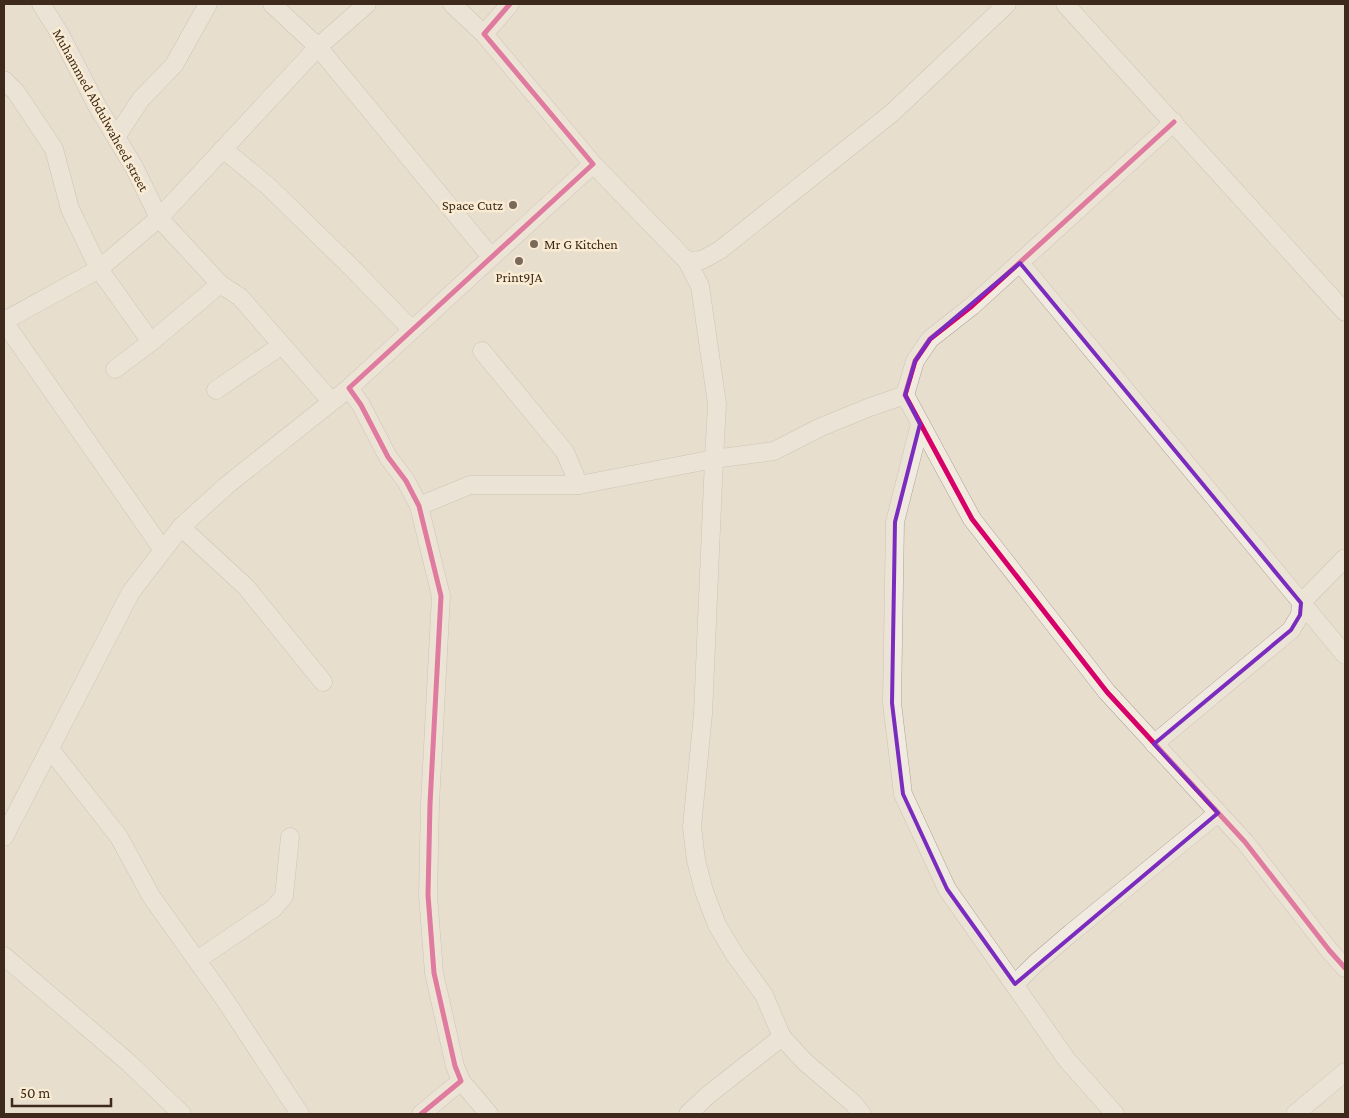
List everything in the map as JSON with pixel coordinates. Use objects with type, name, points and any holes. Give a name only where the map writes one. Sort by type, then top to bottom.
[{"type":"street","points":[[116,137],[141,98],[174,65],[208,4]]},
{"type":"street","points":[[272,4],[318,47],[491,257]]},
{"type":"street","points":[[163,550],[4,322],[99,269],[159,218],[318,47],[367,4]]},
{"type":"street","points":[[452,4],[484,34],[593,164],[687,261],[700,286],[717,404],[703,714],[692,827],[696,860],[704,891],[717,925],[736,956],[764,995],[782,1037],[806,1062],[828,1079],[853,1103],[862,1114]]},
{"type":"street","points":[[484,34],[510,4]]},
{"type":"street","points":[[687,261],[702,260],[720,250],[892,113],[1007,4]]},
{"type":"street","points":[[1065,4],[1345,312]]},
{"type":"street","name":"Muhammed Abdulwaheed street","points":[[44,5],[97,106],[134,167],[159,218],[220,284],[240,297],[331,401]]},
{"type":"street","points":[[4,80],[16,92],[54,149],[70,209],[99,269],[151,342]]},
{"type":"street","points":[[1174,122],[972,306],[930,339],[915,361],[905,395],[972,519],[1107,692],[1246,842],[1345,968]]},
{"type":"street","points":[[223,150],[268,186],[351,266],[412,330]]},
{"type":"street","points":[[4,837],[131,592],[181,527],[226,486],[349,388],[593,164]]},
{"type":"street","points":[[1020,263],[1345,655]]},
{"type":"street","points":[[115,369],[151,342],[220,284]]},
{"type":"street","points":[[216,390],[282,345]]},
{"type":"street","points":[[482,351],[565,452],[579,484]]},
{"type":"street","points":[[349,388],[361,405],[388,457],[406,481],[419,506],[441,596],[430,804],[428,894],[434,973],[461,1081],[489,1114]]},
{"type":"street","points":[[419,506],[470,486],[579,484],[714,459],[774,451],[821,427],[905,395]]},
{"type":"street","points":[[920,424],[894,522],[892,703],[903,794],[947,889],[1067,1060],[1115,1114]]},
{"type":"street","points":[[181,527],[246,588],[323,682]]},
{"type":"street","points":[[1154,744],[1292,630],[1300,615],[1301,603],[1345,558]]},
{"type":"street","points":[[50,749],[119,837],[151,896],[197,960],[300,1114]]},
{"type":"street","points":[[1015,984],[1057,945],[1218,813]]},
{"type":"street","points":[[197,960],[274,908],[284,896],[290,837]]},
{"type":"street","points":[[4,956],[129,1063],[182,1114]]},
{"type":"street","points":[[688,1114],[708,1095],[782,1037]]},
{"type":"street","points":[[1295,1114],[1345,1072]]},
{"type":"street","points":[[421,1114],[461,1081]]},
{"type":"highlighted area","points":[[1020,263],[1301,603],[1300,615],[1291,630],[1154,744],[1218,813],[1015,984],[947,889],[903,794],[892,703],[895,522],[920,424],[905,395],[915,361],[930,339]]},
{"type":"cycle path","points":[[421,1114],[461,1081],[455,1066],[434,973],[428,895],[430,804],[441,596],[419,506],[406,481],[388,457],[361,405],[349,388],[593,164],[484,34],[510,4]]},
{"type":"cycle path","points":[[1174,122],[972,306],[930,339],[915,361],[905,395],[972,519],[1107,692],[1245,842],[1345,968]]},
{"type":"place","name":"Space Cutz","points":[[513,205]]},
{"type":"place","name":"Mr G Kitchen","points":[[534,244]]},
{"type":"place","name":"Print9JA","points":[[519,261]]}]
